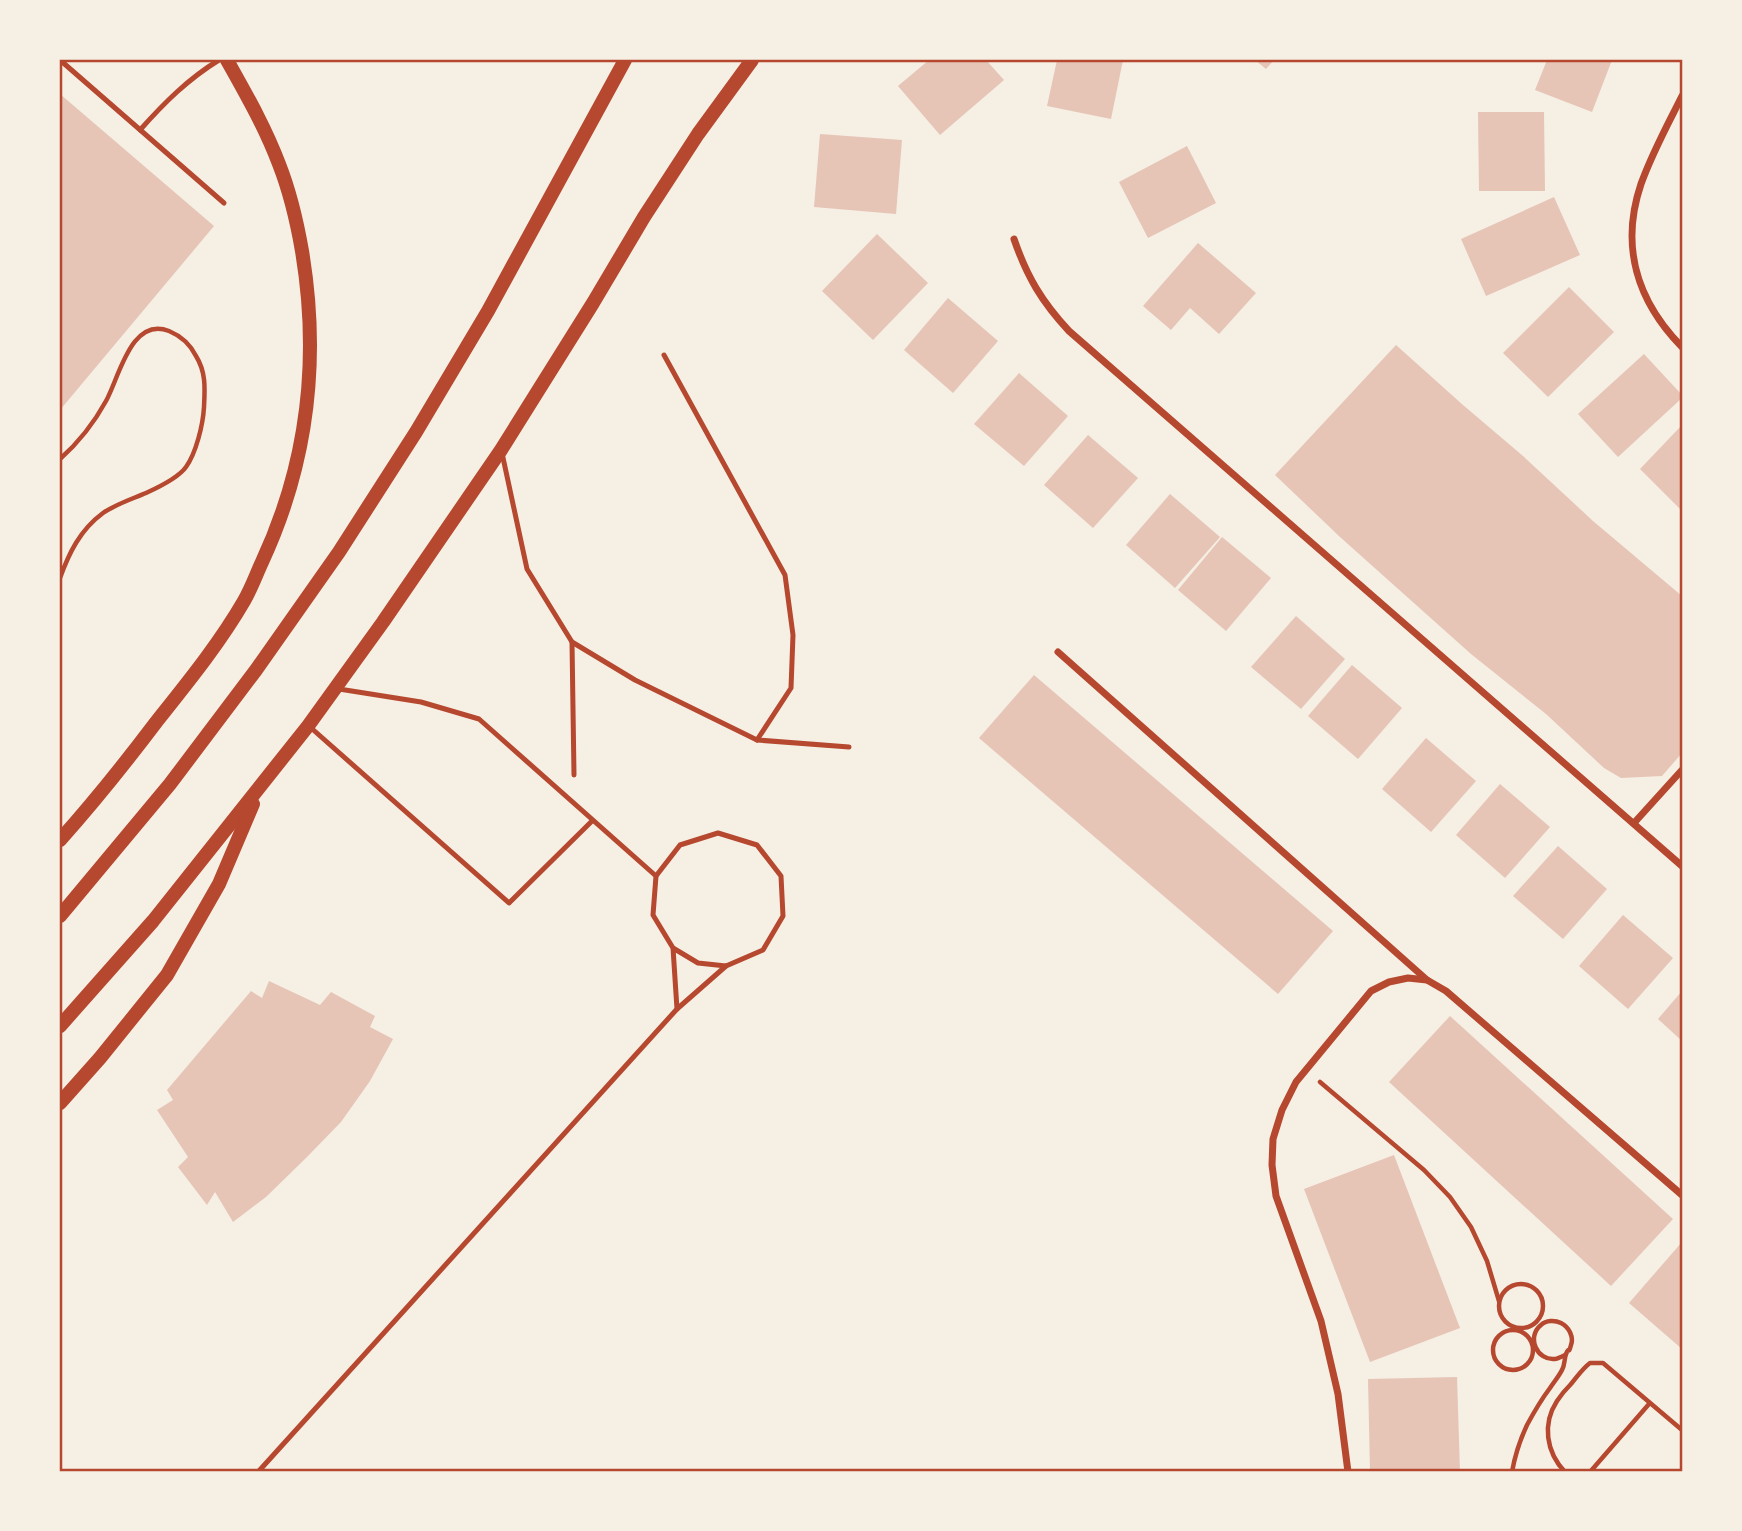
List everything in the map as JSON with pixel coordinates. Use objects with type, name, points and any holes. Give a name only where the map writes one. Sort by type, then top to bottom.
[{"type":"main road","points":[[60,840],[96,800],[211,652],[245,598],[272,540],[293,479],[306,413],[311,346],[307,286],[297,225],[280,166],[256,110],[227,60]]},
{"type":"main road","points":[[60,916],[170,784],[256,670],[346,542],[482,322],[625,60]]},
{"type":"main road","points":[[60,1026],[153,921],[309,726],[501,450],[644,217],[698,134],[752,60]]},
{"type":"main road","points":[[60,1104],[167,975],[219,884],[260,786]]},
{"type":"street","points":[[1682,96],[1642,183],[1634,208],[1632,235],[1634,261],[1641,287],[1652,311],[1682,347]]},
{"type":"street","points":[[1014,239],[1035,289],[1069,331],[1682,866]]},
{"type":"street","points":[[1058,652],[1427,980],[1462,1003],[1682,1195]]},
{"type":"street","points":[[1634,823],[1682,770]]},
{"type":"street","points":[[1348,1472],[1338,1394],[1321,1321],[1276,1196],[1272,1165],[1273,1139],[1282,1110],[1296,1082],[1371,991],[1389,982],[1408,978],[1427,980]]},
{"type":"lane","points":[[60,60],[224,204]]},
{"type":"lane","points":[[140,130],[181,86],[219,60]]},
{"type":"lane","points":[[664,355],[785,575],[793,635],[791,688],[757,740]]},
{"type":"lane","points":[[501,450],[527,569],[572,642],[635,680],[757,740],[849,747]]},
{"type":"lane","points":[[572,642],[574,775]]},
{"type":"lane","points":[[335,688],[421,702],[479,719],[656,876]]},
{"type":"lane","points":[[309,726],[509,903],[592,821]]},
{"type":"lane","points":[[258,1472],[677,1009],[726,966],[763,950],[783,916],[781,876],[757,845],[718,833],[680,845],[656,876],[653,915],[673,948],[677,1009]]},
{"type":"lane","points":[[673,948],[698,963],[726,966]]},
{"type":"path","points":[[60,459],[73,447],[106,401],[136,337],[150,330],[164,329],[178,335],[191,348],[201,364],[205,382],[204,418],[200,435],[185,468],[167,482],[103,513],[83,532],[68,555],[60,578]]},
{"type":"path","points":[[1306,1070],[1424,1170],[1450,1197],[1471,1227],[1488,1261],[1503,1320],[1520,1329],[1533,1343],[1538,1352],[1546,1358],[1556,1359],[1565,1355],[1571,1347],[1572,1336],[1568,1328],[1560,1322],[1550,1321],[1540,1323],[1520,1329],[1510,1330],[1495,1340],[1494,1358],[1499,1365],[1516,1371],[1531,1360],[1533,1352],[1533,1343],[1535,1333],[1540,1323],[1543,1311],[1539,1292],[1521,1283],[1503,1292],[1499,1301]]},
{"type":"path","points":[[1512,1472],[1516,1451],[1527,1425],[1564,1367],[1565,1355]]},
{"type":"path","points":[[1565,1472],[1550,1450],[1547,1433],[1549,1416],[1557,1400],[1590,1363],[1603,1363],[1682,1430]]},
{"type":"path","points":[[1590,1472],[1650,1404]]},
{"type":"building","points":[[929,60],[986,60],[1004,80],[940,135],[898,86]]},
{"type":"building","points":[[1057,60],[1123,60],[1111,119],[1047,106]]},
{"type":"building","points":[[1255,60],[1274,60],[1266,69]]},
{"type":"building","points":[[1547,60],[1612,60],[1592,112],[1535,90]]},
{"type":"building","points":[[60,94],[214,226],[60,410]]},
{"type":"building","points":[[1478,112],[1544,112],[1545,191],[1479,191]]},
{"type":"building","points":[[820,134],[902,140],[896,214],[814,207]]},
{"type":"building","points":[[1187,146],[1216,203],[1148,238],[1119,182]]},
{"type":"building","points":[[1554,197],[1580,255],[1486,296],[1461,239]]},
{"type":"building","points":[[877,234],[928,283],[873,340],[822,291]]},
{"type":"building","points":[[1198,243],[1256,293],[1219,334],[1190,308],[1171,330],[1143,306]]},
{"type":"building","points":[[1569,287],[1614,332],[1548,397],[1503,353]]},
{"type":"building","points":[[948,298],[998,341],[953,393],[904,350]]},
{"type":"building","points":[[1396,345],[1593,521],[1682,596],[1682,753],[1662,776],[1621,778],[1604,768],[1546,714],[1471,654],[1275,475]]},
{"type":"building","points":[[1644,354],[1682,398],[1618,457],[1578,414]]},
{"type":"building","points":[[1019,373],[1068,416],[1024,466],[974,424]]},
{"type":"building","points":[[1682,425],[1682,511],[1640,469]]},
{"type":"building","points":[[1088,435],[1138,478],[1093,528],[1044,485]]},
{"type":"building","points":[[1170,494],[1220,537],[1175,588],[1126,545]]},
{"type":"building","points":[[1222,537],[1271,578],[1226,631],[1178,590]]},
{"type":"building","points":[[1296,616],[1345,659],[1301,709],[1251,667]]},
{"type":"building","points":[[1352,665],[1402,708],[1358,759],[1308,716]]},
{"type":"building","points":[[1034,675],[1333,931],[1278,994],[979,738]]},
{"type":"building","points":[[1426,738],[1476,781],[1431,832],[1382,789]]},
{"type":"building","points":[[1500,784],[1550,827],[1505,878],[1456,835]]},
{"type":"building","points":[[1558,846],[1607,889],[1563,939],[1513,896]]},
{"type":"building","points":[[1623,915],[1673,958],[1628,1009],[1579,966]]},
{"type":"building","points":[[269,981],[320,1005],[331,992],[375,1016],[370,1027],[393,1039],[370,1081],[341,1122],[266,1197],[233,1222],[215,1192],[207,1205],[178,1167],[188,1157],[157,1110],[173,1100],[167,1090],[251,991],[262,998]]},
{"type":"building","points":[[1682,991],[1682,1041],[1658,1019]]},
{"type":"building","points":[[1450,1016],[1673,1219],[1611,1286],[1389,1082]]},
{"type":"building","points":[[1394,1155],[1460,1328],[1370,1362],[1304,1189]]},
{"type":"building","points":[[1682,1242],[1682,1349],[1629,1303]]},
{"type":"building","points":[[1457,1377],[1460,1472],[1370,1472],[1368,1379]]}]
